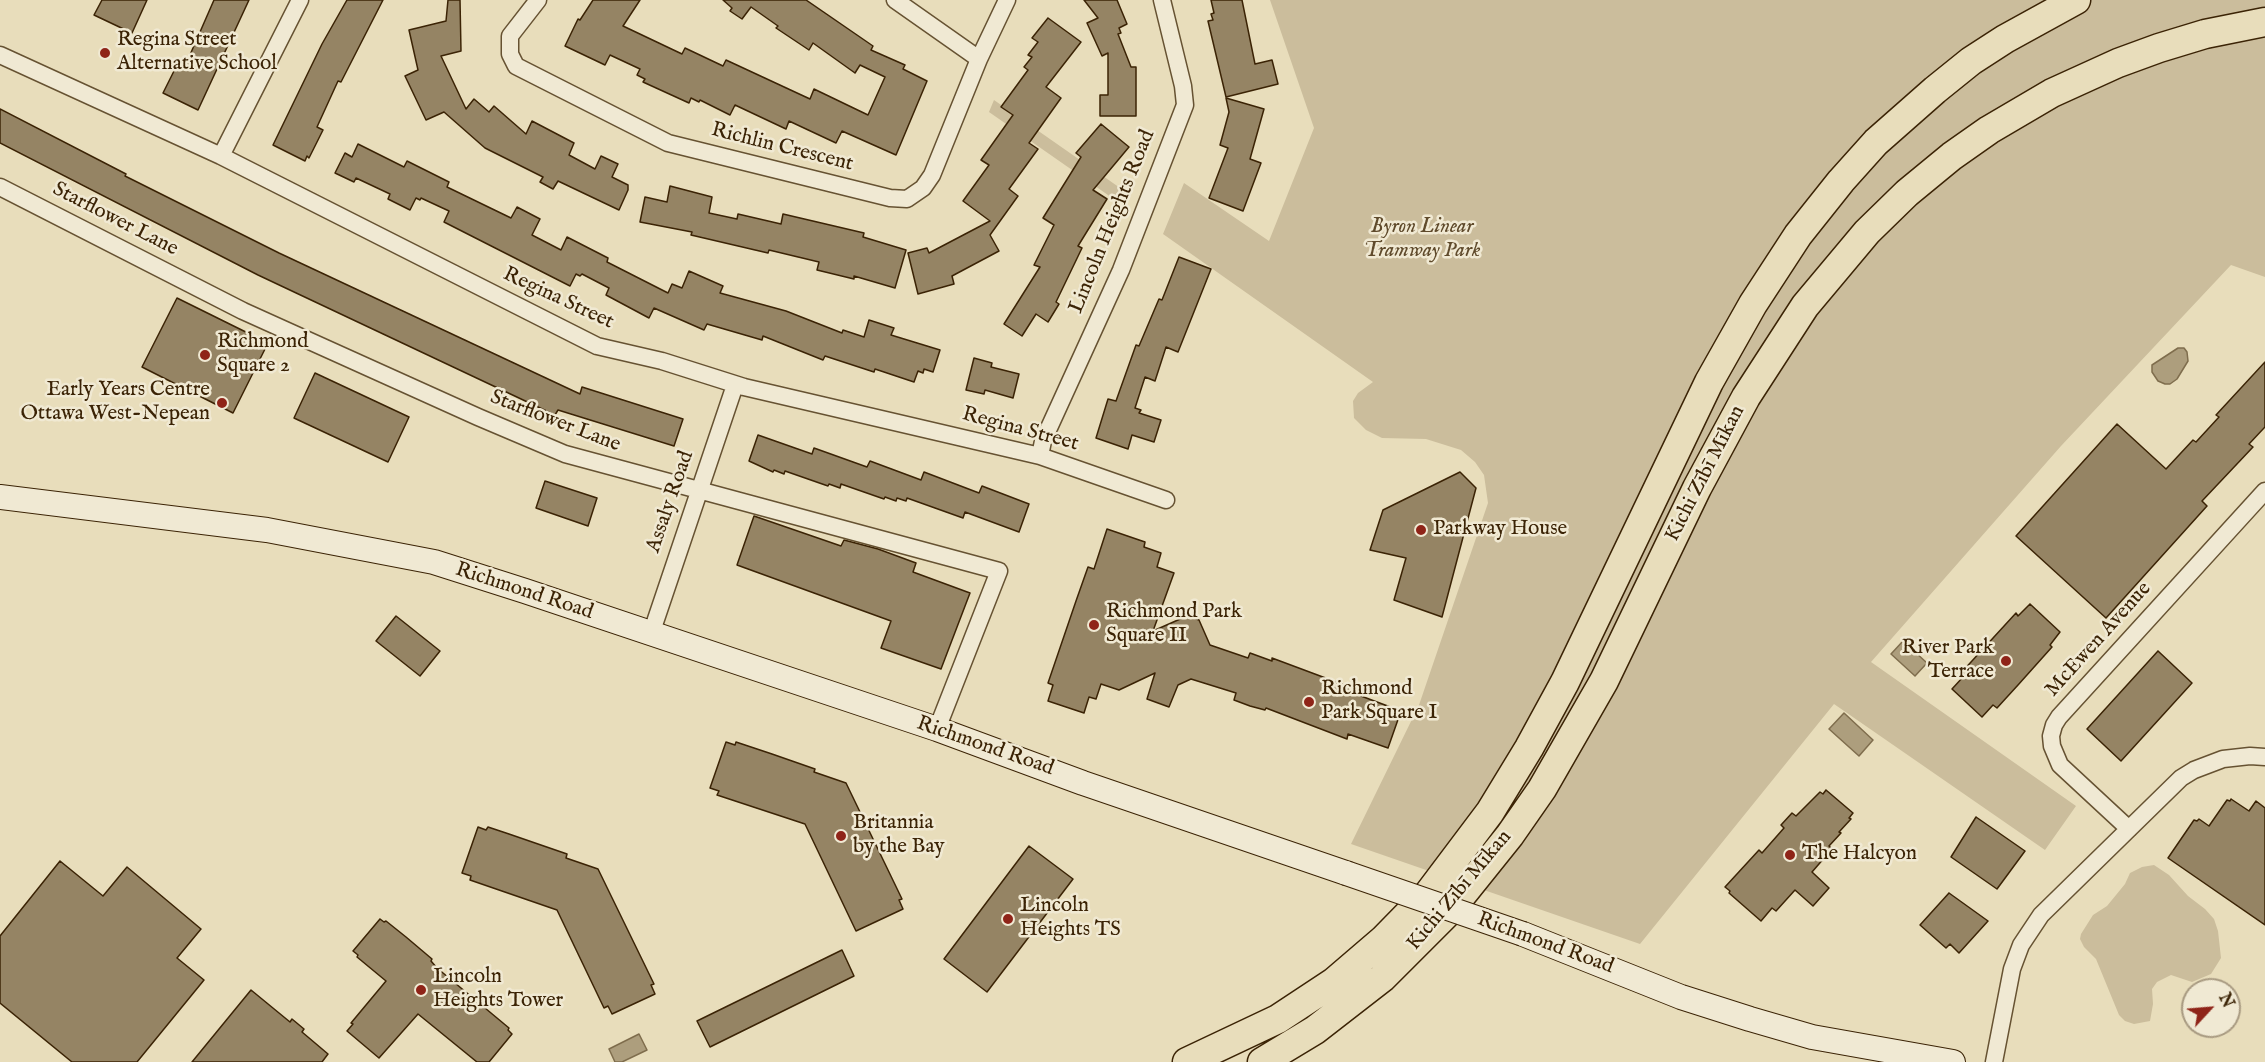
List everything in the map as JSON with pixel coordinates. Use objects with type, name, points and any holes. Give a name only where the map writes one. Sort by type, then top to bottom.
[{"type":"highway","name":"Kichi Zībī Mīkan","points":[[1187,1062],[1278,1019],[1334,982],[1383,940],[1429,893],[1490,812],[1529,748],[1565,682],[1709,382],[1753,304],[1798,235],[1865,154],[1926,97],[1996,45],[2076,0]]},
{"type":"highway","name":"Kichi Zībī Mīkan","points":[[1262,1062],[1315,1030],[1382,978],[1449,910],[1510,835],[1564,753],[1604,681],[1697,488],[1746,397],[1805,306],[1866,232],[1953,156],[1989,130],[2052,93],[2118,63],[2159,48],[2205,34],[2265,22]]},
{"type":"main road","name":"Richmond Road","points":[[0,497],[267,530],[434,562],[937,729],[1083,783],[1523,934],[1681,997],[1812,1037],[1953,1062]]},
{"type":"street","points":[[221,156],[300,0]]},
{"type":"street","name":"Richlin Crescent","points":[[538,0],[510,36],[510,54],[516,66],[668,143],[890,198],[907,199],[923,188],[932,175],[979,59],[1007,0]]},
{"type":"street","points":[[895,0],[979,59]]},
{"type":"street","name":"Lincoln Heights Road","points":[[1040,456],[1043,441],[1121,270],[1185,105],[1183,86],[1162,0]]},
{"type":"street","name":"Regina Street","points":[[0,55],[221,156],[597,346],[662,361],[735,385],[1040,456],[1166,500]]},
{"type":"street","name":"Starflower Lane","points":[[0,187],[243,311],[565,454],[999,571],[937,729]]},
{"type":"street","name":"Assaly Road","points":[[651,634],[735,385]]},
{"type":"street","name":"McEwen Avenue","points":[[2129,829],[2060,765],[2052,746],[2054,725],[2265,491]]},
{"type":"street","points":[[1994,1062],[2016,956],[2027,933],[2049,907],[2170,788],[2194,770],[2235,757],[2265,757]]},
{"type":"green space","name":"Byron Linear Tramway Park","points":[[1270,0],[2265,0],[2265,277],[2231,265],[2061,446],[1871,662],[2076,806],[2045,850],[1834,704],[1640,944],[1351,844],[1419,705],[1488,503],[1484,475],[1475,462],[1461,450],[1426,439],[1382,438],[1366,430],[1354,418],[1353,401],[1358,393],[1373,382],[1163,234],[1184,183],[1269,241],[1314,128]]},
{"type":"green space","points":[[994,100],[1123,190],[1118,202],[989,112]]},
{"type":"green space","points":[[2154,865],[2169,875],[2214,919],[2218,931],[2221,958],[2211,974],[2202,978],[2181,978],[2171,975],[2157,982],[2152,989],[2153,1004],[2150,1021],[2134,1024],[2125,1021],[2119,1015],[2096,959],[2084,947],[2080,939],[2093,915],[2107,906],[2125,884],[2130,873],[2142,867]]},
{"type":"shaded area","points":[[2178,348],[2184,348],[2188,361],[2177,379],[2170,384],[2158,381],[2152,372],[2152,365]]},
{"type":"shaded area","points":[[1903,641],[1927,663],[1915,676],[1891,654]]},
{"type":"shaded area","points":[[1844,713],[1873,740],[1859,756],[1829,729]]},
{"type":"shaded area","points":[[639,1034],[647,1050],[622,1062],[615,1062],[609,1049]]},
{"type":"building","points":[[102,0],[147,0],[132,33],[94,15]]},
{"type":"building","points":[[214,0],[249,0],[198,110],[163,93],[177,65],[179,66],[181,62],[186,64]]},
{"type":"building","points":[[347,0],[383,0],[341,82],[338,81],[317,127],[323,130],[309,158],[307,156],[305,161],[273,145],[322,44]]},
{"type":"building","points":[[448,0],[460,0],[461,51],[441,56],[466,109],[474,99],[489,112],[494,106],[526,134],[532,121],[574,143],[569,155],[595,169],[601,156],[618,164],[612,177],[628,185],[619,210],[558,181],[553,189],[540,182],[543,177],[485,148],[444,112],[426,120],[405,76],[418,70],[409,30],[446,21]]},
{"type":"building","points":[[593,0],[640,0],[623,26],[682,54],[685,48],[723,66],[726,60],[810,99],[814,89],[868,115],[885,77],[860,65],[855,73],[813,43],[809,50],[776,28],[778,26],[751,7],[742,19],[730,11],[732,8],[723,0],[806,0],[873,46],[871,50],[905,65],[903,69],[927,81],[896,155],[842,131],[836,143],[789,121],[786,129],[735,105],[730,115],[700,100],[699,102],[691,98],[689,103],[643,82],[645,79],[637,75],[640,69],[610,55],[605,65],[565,46],[578,19],[580,20]]},
{"type":"building","points":[[1084,0],[1117,0],[1127,24],[1119,28],[1121,33],[1118,34],[1131,67],[1136,67],[1136,116],[1100,116],[1100,95],[1108,95],[1108,53],[1102,56],[1087,23],[1098,18]]},
{"type":"building","points":[[1211,0],[1242,0],[1255,64],[1272,60],[1278,84],[1226,97],[1208,21],[1213,20],[1211,14],[1214,13]]},
{"type":"building","points":[[1048,18],[1081,42],[1046,87],[1061,98],[1029,143],[1038,149],[1009,189],[1018,196],[990,235],[999,251],[952,276],[954,284],[918,294],[908,253],[927,248],[929,253],[990,221],[963,201],[989,165],[981,160],[1013,115],[1001,107],[1028,70],[1024,67],[1032,57],[1028,55],[1038,42],[1032,38]]},
{"type":"building","points":[[1226,98],[1264,109],[1250,159],[1261,163],[1243,211],[1209,198],[1228,148],[1220,145],[1229,112]]},
{"type":"building","points":[[0,109],[126,174],[125,176],[279,253],[580,394],[582,387],[683,419],[674,446],[558,410],[555,415],[258,275],[0,143]]},
{"type":"building","points":[[1101,124],[1129,147],[1093,190],[1107,199],[1078,246],[1082,248],[1056,302],[1059,304],[1048,322],[1036,314],[1022,336],[1004,324],[1040,267],[1034,265],[1054,225],[1043,218],[1081,157],[1076,153]]},
{"type":"building","points":[[358,144],[404,167],[407,161],[449,182],[447,187],[511,218],[517,207],[540,219],[532,235],[561,250],[567,237],[608,258],[607,262],[668,293],[672,284],[682,288],[689,271],[723,286],[720,293],[786,311],[842,333],[843,330],[864,337],[869,320],[894,328],[891,335],[940,350],[933,372],[924,369],[923,373],[918,371],[914,382],[825,356],[823,360],[763,336],[762,340],[707,324],[704,330],[654,308],[649,318],[606,295],[609,288],[582,274],[580,276],[576,274],[570,286],[444,222],[449,211],[421,198],[420,200],[416,198],[410,210],[388,199],[390,194],[356,178],[354,182],[335,173],[345,153],[352,157]]},
{"type":"building","points":[[670,186],[712,197],[709,213],[737,219],[738,214],[781,224],[783,214],[864,233],[863,237],[906,250],[895,288],[854,276],[854,279],[817,270],[819,262],[769,250],[768,253],[691,235],[692,232],[640,222],[645,197],[667,202]]},
{"type":"building","points":[[1179,257],[1211,269],[1178,352],[1166,347],[1155,381],[1145,377],[1135,408],[1141,410],[1139,413],[1161,420],[1154,442],[1132,435],[1128,449],[1096,438],[1108,399],[1116,401],[1136,345],[1139,346],[1159,299],[1162,300]]},
{"type":"building","name":"Richmond Square 2","points":[[177,298],[268,343],[233,413],[142,367]]},
{"type":"building","points":[[974,358],[992,363],[991,367],[1019,374],[1013,398],[985,390],[984,394],[966,390]]},
{"type":"building","points":[[2265,362],[2265,427],[2249,444],[2253,447],[2202,501],[2207,506],[2106,618],[2016,536],[2117,424],[2166,469],[2193,440],[2196,442],[2219,417],[2216,415]]},
{"type":"building","points":[[315,373],[409,417],[388,462],[294,418]]},
{"type":"building","points":[[758,435],[812,454],[814,448],[867,467],[870,461],[921,480],[924,472],[979,493],[982,486],[1029,504],[1019,532],[965,512],[963,518],[907,498],[906,501],[897,498],[896,501],[885,497],[884,499],[841,484],[840,488],[829,484],[828,486],[785,471],[784,474],[774,470],[773,472],[749,461]]},
{"type":"building","name":"Parkway House","points":[[1460,472],[1476,488],[1442,617],[1394,600],[1406,558],[1370,550],[1383,510]]},
{"type":"building","points":[[545,481],[597,498],[588,526],[536,508]]},
{"type":"building","points":[[754,516],[841,546],[844,540],[878,549],[916,563],[913,572],[970,593],[941,669],[881,648],[891,621],[737,565]]},
{"type":"building","points":[[1107,529],[1145,542],[1144,547],[1161,553],[1157,567],[1174,573],[1153,631],[1187,616],[1199,620],[1210,645],[1248,658],[1250,653],[1272,661],[1272,658],[1363,692],[1361,696],[1401,711],[1388,748],[1348,734],[1347,739],[1266,708],[1265,710],[1250,706],[1234,700],[1236,693],[1191,679],[1178,685],[1169,707],[1147,699],[1155,673],[1119,690],[1101,684],[1096,699],[1089,697],[1084,713],[1048,701],[1053,685],[1048,683],[1076,601],[1088,567],[1094,569]]},
{"type":"building","name":"River Park Terrace","points":[[2030,604],[2060,632],[2050,645],[2052,647],[1997,708],[1993,705],[1982,717],[1952,689],[1963,677],[1960,674],[2016,613],[2018,616]]},
{"type":"building","points":[[396,616],[440,651],[420,676],[376,641]]},
{"type":"building","points":[[2158,651],[2192,683],[2121,761],[2087,729]]},
{"type":"building","name":"Britannia by the Bay","points":[[726,742],[735,745],[736,742],[772,754],[846,783],[902,899],[899,900],[903,909],[856,931],[805,824],[717,795],[719,791],[710,788]]},
{"type":"building","name":"The Halcyon","points":[[1826,790],[1853,813],[1849,818],[1851,819],[1839,832],[1841,833],[1829,846],[1832,849],[1812,872],[1829,888],[1813,906],[1795,890],[1776,911],[1772,908],[1761,921],[1725,887],[1759,850],[1762,853],[1784,828],[1781,825],[1792,813],[1796,816],[1820,792],[1823,794]]},
{"type":"building","points":[[2231,799],[2249,811],[2256,801],[2265,808],[2265,925],[2168,858],[2194,820],[2199,819],[2209,826],[2227,800]]},
{"type":"building","points":[[1976,817],[2025,851],[1997,889],[1951,857]]},
{"type":"building","points":[[478,827],[486,830],[488,827],[567,854],[566,858],[598,869],[654,984],[651,985],[655,994],[612,1014],[608,1006],[604,1008],[557,910],[470,880],[471,876],[462,873]]},
{"type":"building","name":"Lincoln Heights TS","points":[[1029,846],[1073,879],[987,992],[944,959]]},
{"type":"building","points":[[60,861],[103,896],[127,867],[201,929],[177,958],[204,980],[137,1062],[72,1062],[0,1003],[0,936]]},
{"type":"building","points":[[1949,893],[1988,921],[1959,953],[1950,944],[1946,948],[1920,925]]},
{"type":"building","name":"Lincoln Heights Tower","points":[[380,919],[406,937],[432,959],[431,961],[437,968],[509,1028],[512,1034],[489,1062],[477,1062],[418,1014],[379,1058],[347,1031],[386,981],[353,951]]},
{"type":"building","points":[[842,950],[854,976],[710,1047],[697,1021]]},
{"type":"building","points":[[251,990],[290,1022],[292,1019],[304,1029],[302,1032],[328,1054],[322,1062],[192,1062]]},
{"type":"place","name":"Regina Street Alternative School","points":[[105,53]]},
{"type":"place","name":"Richmond Square 2","points":[[205,355]]},
{"type":"place","name":"Early Years Centre Ottawa West-Nepean","points":[[222,403]]},
{"type":"place","name":"Parkway House","points":[[1421,530]]},
{"type":"place","name":"Richmond Park Square II","points":[[1094,625]]},
{"type":"place","name":"River Park Terrace","points":[[2006,661]]},
{"type":"place","name":"Richmond Park Square I","points":[[1309,702]]},
{"type":"place","name":"Britannia by the Bay","points":[[841,836]]},
{"type":"place","name":"The Halcyon","points":[[1790,855]]},
{"type":"place","name":"Lincoln Heights TS","points":[[1008,919]]},
{"type":"place","name":"Lincoln Heights Tower","points":[[421,990]]}]
